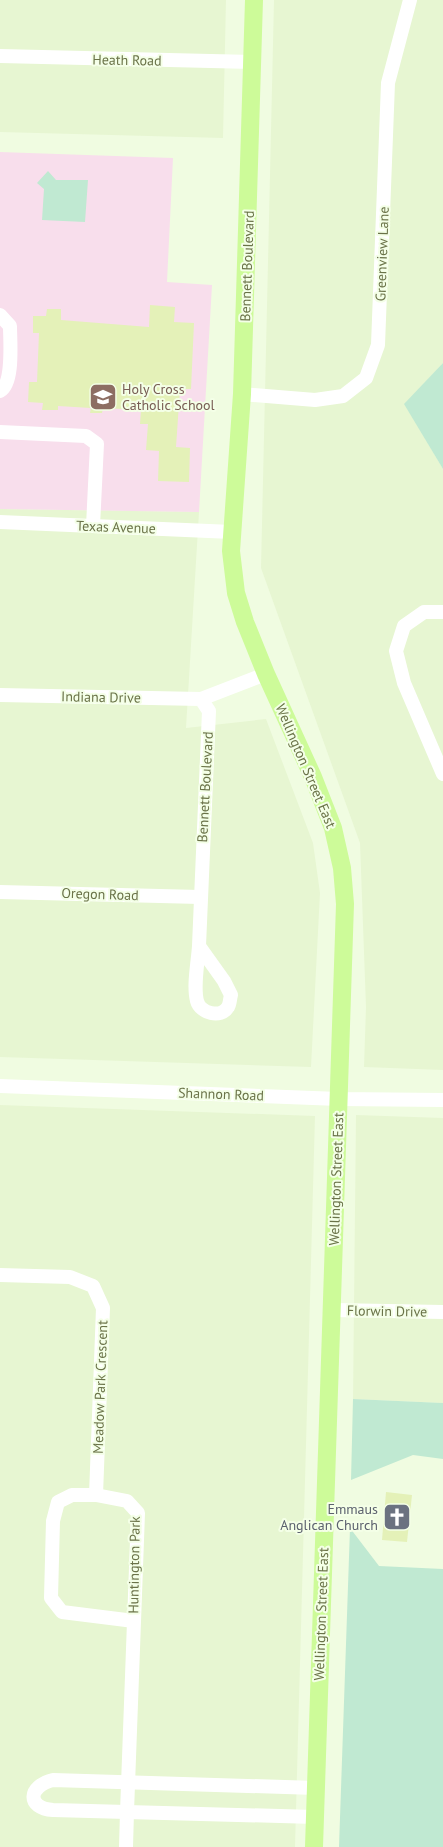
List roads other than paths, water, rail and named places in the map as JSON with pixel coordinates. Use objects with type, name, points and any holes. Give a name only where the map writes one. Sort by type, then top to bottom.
[{"type":"main road","name":"Bennett Boulevard","points":[[232,532],[242,394],[254,0]]},
{"type":"main road","name":"Wellington Street East","points":[[232,532],[231,551],[236,594],[266,674],[313,777],[332,828],[342,868],[345,904],[314,1847]]},
{"type":"street","name":"Greenview Lane","points":[[242,394],[315,400],[343,396],[366,378],[378,345],[388,83],[410,0]]},
{"type":"street","name":"Heath Road","points":[[0,56],[253,62]]},
{"type":"street","points":[[0,316],[10,326],[9,379],[4,389],[0,391]]},
{"type":"street","points":[[0,432],[86,436],[97,444],[93,526]]},
{"type":"street","name":"Texas Avenue","points":[[0,522],[232,532]]},
{"type":"street","points":[[443,612],[424,612],[404,626],[396,651],[404,683],[443,774]]},
{"type":"street","points":[[201,699],[266,674]]},
{"type":"street","name":"Indiana Drive","points":[[0,695],[201,699]]},
{"type":"street","name":"Bennett Boulevard","points":[[199,946],[209,711],[201,699]]},
{"type":"street","name":"Oregon Road","points":[[0,892],[200,897]]},
{"type":"street","name":"Shannon Road","points":[[0,1086],[443,1100]]},
{"type":"street","name":"Meadow Park Crescent","points":[[0,1275],[70,1277],[93,1286],[103,1308],[96,1495]]},
{"type":"street","name":"Florwin Drive","points":[[332,1310],[443,1312]]},
{"type":"street","name":"Huntington Park","points":[[126,1847],[138,1513],[127,1501],[96,1495],[72,1495],[58,1502],[53,1521],[52,1598],[62,1612],[134,1621]]},
{"type":"street","points":[[315,1817],[42,1809],[35,1803],[34,1796],[36,1789],[43,1782],[52,1780],[316,1788]]},
{"type":"place","name":"Holy Cross Catholic School","points":[[103,397]]},
{"type":"place","name":"Emmaus Anglican Church","points":[[397,1517]]}]
